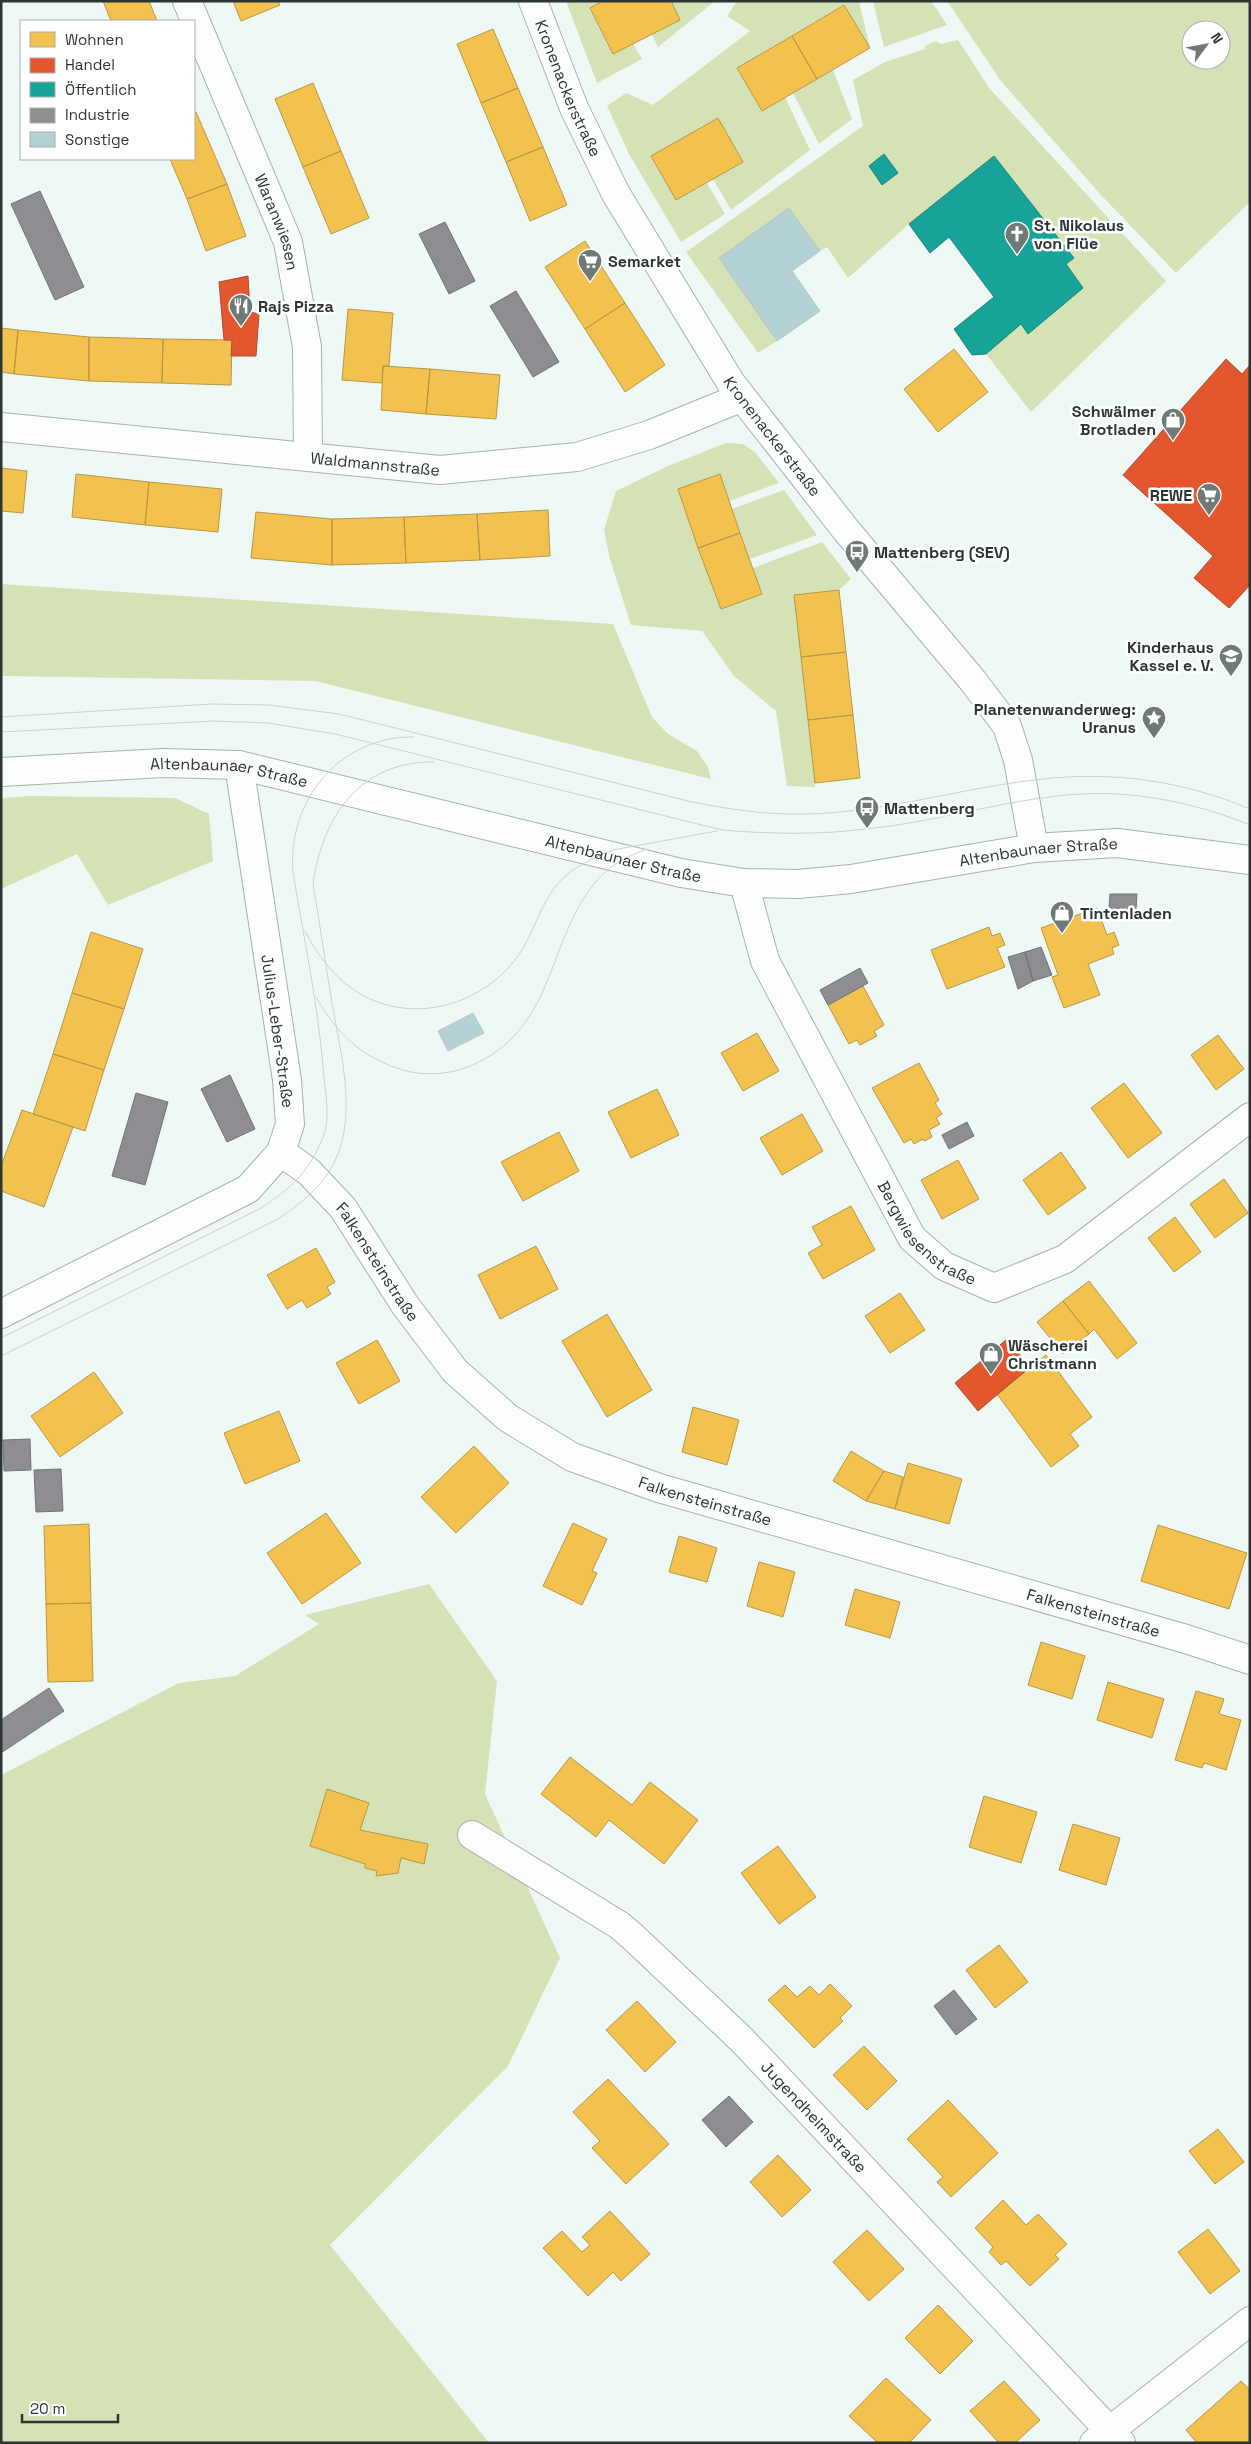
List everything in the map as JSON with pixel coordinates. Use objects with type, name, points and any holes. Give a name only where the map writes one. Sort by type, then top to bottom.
[{"type":"street","name":"Waranwiesen","points":[[187,1],[195,20]]},
{"type":"street","name":"Kronenackerstraße","points":[[533,1],[574,108],[616,194],[740,398],[846,530],[973,680],[1007,726],[1018,760],[1034,848]]},
{"type":"street","name":"Waranwiesen","points":[[195,20],[288,242],[307,347],[308,455]]},
{"type":"street","name":"Waldmannstraße","points":[[1,427],[308,455],[440,470],[577,458],[650,436],[740,398]]},
{"type":"street","name":"Altenbaunaer Straße","points":[[1,772],[163,763],[239,765],[681,873],[744,883],[798,884],[850,879],[1034,848],[1117,842],[1250,860]]},
{"type":"street","name":"Julius-Leber-Straße","points":[[1,1314],[248,1189],[282,1152],[290,1124],[287,1080],[239,765]]},
{"type":"street","name":"Bergwiesenstraße","points":[[744,883],[769,970],[912,1238],[944,1266],[994,1288],[1065,1260],[1250,1117]]},
{"type":"street","name":"Falkensteinstraße","points":[[282,1152],[310,1172],[343,1208],[405,1305],[455,1371],[508,1418],[572,1457],[660,1488],[1186,1639],[1250,1660]]},
{"type":"street","name":"Jugendheimstraße","points":[[472,1835],[619,1925],[742,2040],[1108,2439]]},
{"type":"street","points":[[1108,2439],[1250,2321]]},
{"type":"green space","points":[[566,1],[603,1],[590,8],[613,54],[633,44],[642,59],[597,83]]},
{"type":"green space","points":[[671,1],[715,1],[658,47],[652,34],[680,20]]},
{"type":"green space","points":[[737,1],[859,1],[870,48],[843,5],[737,68],[762,111],[785,97],[810,150],[731,210],[713,179],[743,162],[718,118],[652,156],[676,200],[707,183],[725,214],[681,242],[629,154],[607,106],[626,93],[653,105],[750,31],[727,16]]},
{"type":"green space","points":[[873,1],[931,1],[947,25],[884,47]]},
{"type":"green space","points":[[947,1],[1250,1],[1250,202],[1176,273],[1101,195],[1001,81]]},
{"type":"green space","points":[[958,40],[990,89],[1166,281],[1031,412],[986,354],[1021,324],[1066,264],[1074,257],[994,157],[909,224],[848,278],[827,247],[820,251],[789,208],[777,341],[758,353],[686,252],[863,126],[853,80],[885,62],[925,49],[925,46],[936,41],[941,44]]},
{"type":"green space","points":[[833,70],[852,119],[819,144],[793,93]]},
{"type":"green space","points":[[726,443],[743,444],[755,452],[779,483],[729,501],[719,474],[678,489],[721,609],[762,594],[753,568],[822,542],[851,579],[839,590],[794,595],[815,787],[787,786],[776,711],[734,676],[702,631],[631,625],[610,559],[604,530],[616,491],[668,466]]},
{"type":"green space","points":[[784,490],[817,535],[750,559],[732,509]]},
{"type":"green space","points":[[1,584],[613,624],[652,717],[668,734],[697,751],[708,767],[711,779],[315,681],[1,676]]},
{"type":"green space","points":[[30,796],[175,798],[209,814],[213,861],[108,905],[77,854],[1,889],[1,798]]},
{"type":"green space","points":[[429,1584],[497,1681],[485,1794],[560,1958],[508,2066],[330,2245],[489,2443],[1,2443],[1,1775],[179,1683],[235,1676],[319,1624],[305,1615]]},
{"type":"building: Wohnen","points":[[103,1],[149,1],[157,20],[111,20]]},
{"type":"building: Wohnen","points":[[233,1],[278,1],[280,5],[241,21]]},
{"type":"building: Wohnen","points":[[603,1],[671,1],[680,20],[613,54],[590,8]]},
{"type":"building: Wohnen","points":[[844,5],[870,48],[817,79],[792,36]]},
{"type":"building: Wohnen","points":[[493,29],[518,88],[481,103],[457,44]]},
{"type":"building: Wohnen","points":[[792,36],[817,79],[762,111],[737,68]]},
{"type":"building: Wohnen","points":[[313,83],[341,151],[303,167],[275,99]]},
{"type":"building: Wohnen","points":[[518,88],[543,147],[506,162],[481,103]]},
{"type":"building: Wohnen","points":[[195,112],[227,184],[187,199],[170,160],[195,160]]},
{"type":"building: Wohnen","points":[[718,118],[743,162],[676,200],[651,156]]},
{"type":"building: Wohnen","points":[[543,147],[567,205],[530,221],[506,162]]},
{"type":"building: Wohnen","points":[[341,151],[369,218],[331,234],[303,167]]},
{"type":"building: Wohnen","points":[[227,184],[246,236],[206,251],[187,199]]},
{"type":"building: Wohnen","points":[[585,241],[625,303],[585,329],[545,267]]},
{"type":"building: Wohnen","points":[[625,303],[665,365],[625,392],[585,329]]},
{"type":"building: Wohnen","points":[[348,309],[393,313],[389,366],[383,366],[382,383],[342,380]]},
{"type":"building: Wohnen","points":[[1,328],[18,330],[14,374],[1,372]]},
{"type":"building: Wohnen","points":[[18,330],[89,337],[89,381],[14,374]]},
{"type":"building: Wohnen","points":[[89,337],[163,339],[162,383],[89,381]]},
{"type":"building: Wohnen","points":[[163,339],[232,340],[231,385],[162,383]]},
{"type":"building: Wohnen","points":[[954,349],[988,392],[938,432],[904,389]]},
{"type":"building: Wohnen","points":[[383,366],[430,369],[426,414],[381,410]]},
{"type":"building: Wohnen","points":[[430,369],[500,375],[496,419],[426,414]]},
{"type":"building: Wohnen","points":[[1,468],[27,471],[23,513],[1,511]]},
{"type":"building: Wohnen","points":[[76,474],[149,482],[145,525],[72,517]]},
{"type":"building: Wohnen","points":[[720,474],[740,533],[698,548],[678,489]]},
{"type":"building: Wohnen","points":[[149,482],[222,489],[218,532],[145,525]]},
{"type":"building: Wohnen","points":[[548,510],[550,556],[480,560],[477,514]]},
{"type":"building: Wohnen","points":[[256,512],[332,519],[332,565],[251,558]]},
{"type":"building: Wohnen","points":[[477,514],[480,560],[406,563],[404,517]]},
{"type":"building: Wohnen","points":[[404,517],[406,563],[332,565],[332,519]]},
{"type":"building: Wohnen","points":[[740,533],[762,594],[721,609],[698,548]]},
{"type":"building: Wohnen","points":[[839,590],[846,652],[801,657],[794,595]]},
{"type":"building: Wohnen","points":[[846,652],[853,715],[808,720],[801,657]]},
{"type":"building: Wohnen","points":[[853,715],[860,778],[815,783],[808,720]]},
{"type":"building: Wohnen","points":[[1097,908],[1107,935],[1114,932],[1119,945],[1112,948],[1114,954],[1088,964],[1100,995],[1064,1008],[1052,977],[1058,975],[1041,928]]},
{"type":"building: Wohnen","points":[[989,927],[992,936],[1000,933],[1005,945],[997,948],[1005,967],[947,989],[931,950]]},
{"type":"building: Wohnen","points":[[91,932],[143,949],[124,1009],[72,993]]},
{"type":"building: Wohnen","points":[[863,986],[884,1025],[874,1031],[877,1036],[860,1045],[857,1040],[849,1044],[828,1005]]},
{"type":"building: Wohnen","points":[[72,993],[124,1009],[104,1070],[53,1054]]},
{"type":"building: Wohnen","points":[[757,1033],[779,1071],[743,1091],[721,1053]]},
{"type":"building: Wohnen","points":[[1218,1035],[1244,1069],[1216,1090],[1191,1055]]},
{"type":"building: Wohnen","points":[[53,1054],[104,1070],[85,1131],[33,1114]]},
{"type":"building: Wohnen","points":[[919,1063],[939,1100],[935,1103],[942,1114],[936,1118],[940,1124],[929,1130],[932,1137],[914,1144],[911,1139],[904,1143],[872,1088]]},
{"type":"building: Wohnen","points":[[1124,1083],[1162,1133],[1128,1158],[1091,1108]]},
{"type":"building: Wohnen","points":[[657,1089],[679,1135],[631,1158],[608,1112]]},
{"type":"building: Wohnen","points":[[22,1110],[73,1127],[44,1207],[1,1191],[1,1166]]},
{"type":"building: Wohnen","points":[[802,1114],[823,1151],[782,1175],[760,1138]]},
{"type":"building: Wohnen","points":[[559,1132],[579,1171],[523,1201],[501,1162]]},
{"type":"building: Wohnen","points":[[1061,1152],[1086,1188],[1048,1215],[1023,1180]]},
{"type":"building: Wohnen","points":[[958,1160],[979,1199],[942,1219],[921,1180]]},
{"type":"building: Wohnen","points":[[1224,1179],[1248,1213],[1215,1238],[1190,1204]]},
{"type":"building: Wohnen","points":[[851,1206],[875,1250],[823,1279],[808,1253],[822,1245],[812,1227]]},
{"type":"building: Wohnen","points":[[1175,1217],[1201,1252],[1174,1272],[1148,1238]]},
{"type":"building: Wohnen","points":[[536,1246],[558,1289],[500,1319],[478,1275]]},
{"type":"building: Wohnen","points":[[316,1248],[335,1282],[327,1287],[331,1294],[307,1308],[302,1300],[287,1309],[267,1275]]},
{"type":"building: Wohnen","points":[[1089,1281],[1137,1343],[1117,1359],[1094,1329],[1089,1334],[1063,1301]]},
{"type":"building: Wohnen","points":[[900,1293],[925,1330],[890,1353],[865,1316]]},
{"type":"building: Wohnen","points":[[1063,1301],[1089,1334],[1063,1354],[1037,1322]]},
{"type":"building: Wohnen","points":[[607,1314],[652,1390],[607,1417],[562,1341]]},
{"type":"building: Wohnen","points":[[377,1340],[400,1381],[359,1404],[336,1363]]},
{"type":"building: Wohnen","points":[[1046,1355],[1092,1417],[1070,1434],[1079,1446],[1051,1467],[997,1394]]},
{"type":"building: Wohnen","points":[[94,1372],[123,1413],[60,1457],[31,1416]]},
{"type":"building: Wohnen","points":[[693,1407],[739,1420],[727,1465],[682,1452]]},
{"type":"building: Wohnen","points":[[279,1411],[300,1461],[245,1484],[224,1433]]},
{"type":"building: Wohnen","points":[[474,1446],[509,1483],[456,1533],[421,1497]]},
{"type":"building: Wohnen","points":[[851,1451],[884,1471],[866,1501],[833,1481]]},
{"type":"building: Wohnen","points":[[908,1463],[962,1479],[949,1524],[895,1509]]},
{"type":"building: Wohnen","points":[[884,1471],[903,1477],[895,1509],[866,1501]]},
{"type":"building: Wohnen","points":[[326,1513],[361,1563],[302,1604],[267,1553]]},
{"type":"building: Wohnen","points":[[573,1523],[607,1539],[592,1571],[597,1573],[582,1605],[543,1586]]},
{"type":"building: Wohnen","points":[[89,1524],[91,1603],[46,1604],[44,1526]]},
{"type":"building: Wohnen","points":[[1158,1525],[1247,1553],[1229,1609],[1141,1581]]},
{"type":"building: Wohnen","points":[[679,1536],[717,1548],[707,1582],[669,1572]]},
{"type":"building: Wohnen","points":[[759,1562],[795,1572],[783,1617],[747,1606]]},
{"type":"building: Wohnen","points":[[855,1589],[900,1602],[890,1638],[845,1625]]},
{"type":"building: Wohnen","points":[[91,1603],[93,1681],[48,1682],[46,1604]]},
{"type":"building: Wohnen","points":[[1041,1642],[1085,1656],[1072,1699],[1028,1685]]},
{"type":"building: Wohnen","points":[[1108,1682],[1164,1699],[1152,1738],[1097,1720]]},
{"type":"building: Wohnen","points":[[1196,1691],[1224,1699],[1219,1714],[1241,1720],[1226,1770],[1204,1763],[1202,1768],[1175,1760]]},
{"type":"building: Wohnen","points":[[570,1757],[632,1805],[650,1782],[698,1820],[664,1864],[609,1820],[596,1837],[541,1794]]},
{"type":"building: Wohnen","points":[[327,1789],[369,1803],[360,1830],[428,1844],[424,1864],[401,1858],[398,1873],[376,1876],[377,1871],[365,1868],[365,1864],[310,1846]]},
{"type":"building: Wohnen","points":[[984,1796],[1037,1812],[1021,1863],[969,1847]]},
{"type":"building: Wohnen","points":[[1073,1824],[1120,1838],[1106,1885],[1059,1870]]},
{"type":"building: Wohnen","points":[[778,1846],[816,1897],[779,1924],[741,1873]]},
{"type":"building: Wohnen","points":[[999,1945],[1028,1982],[995,2008],[966,1970]]},
{"type":"building: Wohnen","points":[[830,1984],[852,2006],[840,2018],[843,2021],[814,2048],[768,2000],[785,1985],[797,1997],[810,1986],[819,1995]]},
{"type":"building: Wohnen","points":[[637,2001],[676,2042],[645,2072],[606,2030]]},
{"type":"building: Wohnen","points":[[864,2046],[897,2081],[867,2110],[833,2075]]},
{"type":"building: Wohnen","points":[[608,2079],[669,2144],[626,2184],[592,2148],[600,2141],[573,2112]]},
{"type":"building: Wohnen","points":[[948,2100],[998,2153],[951,2197],[937,2182],[943,2177],[907,2139]]},
{"type":"building: Wohnen","points":[[1218,2129],[1244,2162],[1215,2184],[1189,2151]]},
{"type":"building: Wohnen","points":[[778,2155],[811,2190],[782,2217],[750,2182]]},
{"type":"building: Wohnen","points":[[1003,2200],[1026,2225],[1038,2214],[1067,2244],[1055,2255],[1059,2259],[1030,2286],[1006,2261],[1001,2265],[989,2252],[993,2247],[975,2228]]},
{"type":"building: Wohnen","points":[[610,2211],[650,2254],[621,2281],[613,2272],[588,2296],[543,2248],[562,2231],[582,2252],[590,2245],[582,2237]]},
{"type":"building: Wohnen","points":[[1208,2229],[1240,2271],[1210,2294],[1178,2252]]},
{"type":"building: Wohnen","points":[[867,2230],[904,2269],[869,2301],[833,2262]]},
{"type":"building: Wohnen","points":[[938,2305],[973,2341],[940,2374],[905,2338]]},
{"type":"building: Wohnen","points":[[886,2378],[931,2420],[909,2443],[878,2443],[849,2416]]},
{"type":"building: Wohnen","points":[[1004,2381],[1040,2420],[1015,2443],[999,2443],[970,2411]]},
{"type":"building: Wohnen","points":[[1241,2381],[1250,2390],[1250,2443],[1197,2443],[1186,2430]]},
{"type":"building: Handel","name":"Rajs Pizza","points":[[248,276],[250,312],[259,314],[256,356],[231,356],[232,340],[224,340],[219,282]]},
{"type":"building: Handel","name":"REWE","points":[[1226,359],[1242,374],[1250,365],[1250,585],[1229,608],[1194,578],[1213,556],[1123,475]]},
{"type":"building: Handel","points":[[1007,1339],[1030,1367],[978,1411],[955,1383]]},
{"type":"building: Öffentlich","points":[[884,154],[898,173],[882,185],[869,166]]},
{"type":"building: Öffentlich","name":"St. Nikolaus von Flüe","points":[[994,156],[1074,258],[1066,264],[1083,288],[1028,334],[1021,324],[986,354],[972,355],[954,329],[994,297],[949,237],[930,253],[909,224]]},
{"type":"building: Industrie","points":[[40,191],[84,287],[55,300],[11,204]]},
{"type":"building: Industrie","points":[[445,222],[475,281],[449,294],[419,234]]},
{"type":"building: Industrie","points":[[516,291],[559,362],[533,377],[490,306]]},
{"type":"building: Industrie","points":[[1110,894],[1137,894],[1136,909],[1109,908]]},
{"type":"building: Industrie","points":[[1041,947],[1052,975],[1033,981],[1025,952]]},
{"type":"building: Industrie","points":[[1025,952],[1033,981],[1018,989],[1008,957]]},
{"type":"building: Industrie","points":[[860,968],[868,983],[828,1005],[820,990]]},
{"type":"building: Industrie","points":[[230,1075],[255,1129],[227,1142],[201,1089]]},
{"type":"building: Industrie","points":[[136,1093],[168,1102],[145,1185],[112,1176]]},
{"type":"building: Industrie","points":[[967,1122],[974,1136],[949,1149],[942,1135]]},
{"type":"building: Industrie","points":[[30,1439],[31,1470],[4,1471],[3,1440]]},
{"type":"building: Industrie","points":[[61,1469],[63,1511],[36,1512],[34,1470]]},
{"type":"building: Industrie","points":[[49,1688],[64,1711],[1,1753],[1,1720]]},
{"type":"building: Industrie","points":[[954,1990],[977,2019],[956,2035],[934,2006]]},
{"type":"building: Industrie","points":[[729,2096],[753,2122],[726,2147],[702,2120]]},
{"type":"building: Sonstige","points":[[789,208],[820,251],[792,271],[820,311],[777,341],[719,258]]},
{"type":"building: Sonstige","points":[[473,1013],[484,1033],[448,1051],[438,1031]]},
{"type":"tram line","points":[[1,717],[211,704],[269,705],[339,714],[692,802],[761,812],[790,814],[834,813],[894,805],[1013,783],[1096,776],[1148,780],[1174,785],[1200,791],[1250,809]]},
{"type":"tram line","points":[[1,732],[213,721],[268,723],[335,734],[722,830],[776,833],[848,831],[914,822],[1033,799],[1081,794],[1131,795],[1155,798],[1203,809],[1250,825]]},
{"type":"tram line","points":[[1,1338],[261,1208],[292,1185],[308,1166],[325,1131],[327,1112],[319,1026],[293,872],[293,846],[299,821],[309,798],[323,778],[341,761],[363,748],[387,740],[413,737]]},
{"type":"tram line","points":[[1,1356],[278,1219],[302,1201],[329,1172],[341,1144],[346,1102],[342,1059],[313,883],[318,859],[336,815],[349,797],[366,782],[385,771],[408,764],[434,762]]},
{"type":"tram line","points":[[305,931],[329,968],[350,987],[363,995],[391,1006],[409,1009],[446,1005],[480,991],[495,981],[508,968],[526,943],[553,890],[574,869],[613,850],[717,831]]},
{"type":"tram line","points":[[316,997],[342,1033],[363,1051],[388,1065],[412,1072],[431,1074],[459,1070],[477,1063],[503,1046],[523,1026],[537,1003],[569,927],[582,902],[599,878],[622,860],[647,849]]},
{"type":"place","name":"St. Nikolaus von Flüe","points":[[1017,255]]},
{"type":"place","name":"Semarket","points":[[590,282]]},
{"type":"place","name":"Rajs Pizza","points":[[241,327]]},
{"type":"place","name":"Schwälmer Brotladen","points":[[1173,441]]},
{"type":"place","name":"REWE","points":[[1209,516]]},
{"type":"place","name":"Mattenberg (SEV)","points":[[857,573]]},
{"type":"place","name":"Kinderhaus Kassel e. V.","points":[[1231,677]]},
{"type":"place","name":"Planetenwanderweg: Uranus","points":[[1154,739]]},
{"type":"place","name":"Mattenberg","points":[[867,829]]},
{"type":"place","name":"Tintenladen","points":[[1062,934]]},
{"type":"place","name":"Wäscherei Christmann","points":[[991,1375]]}]
